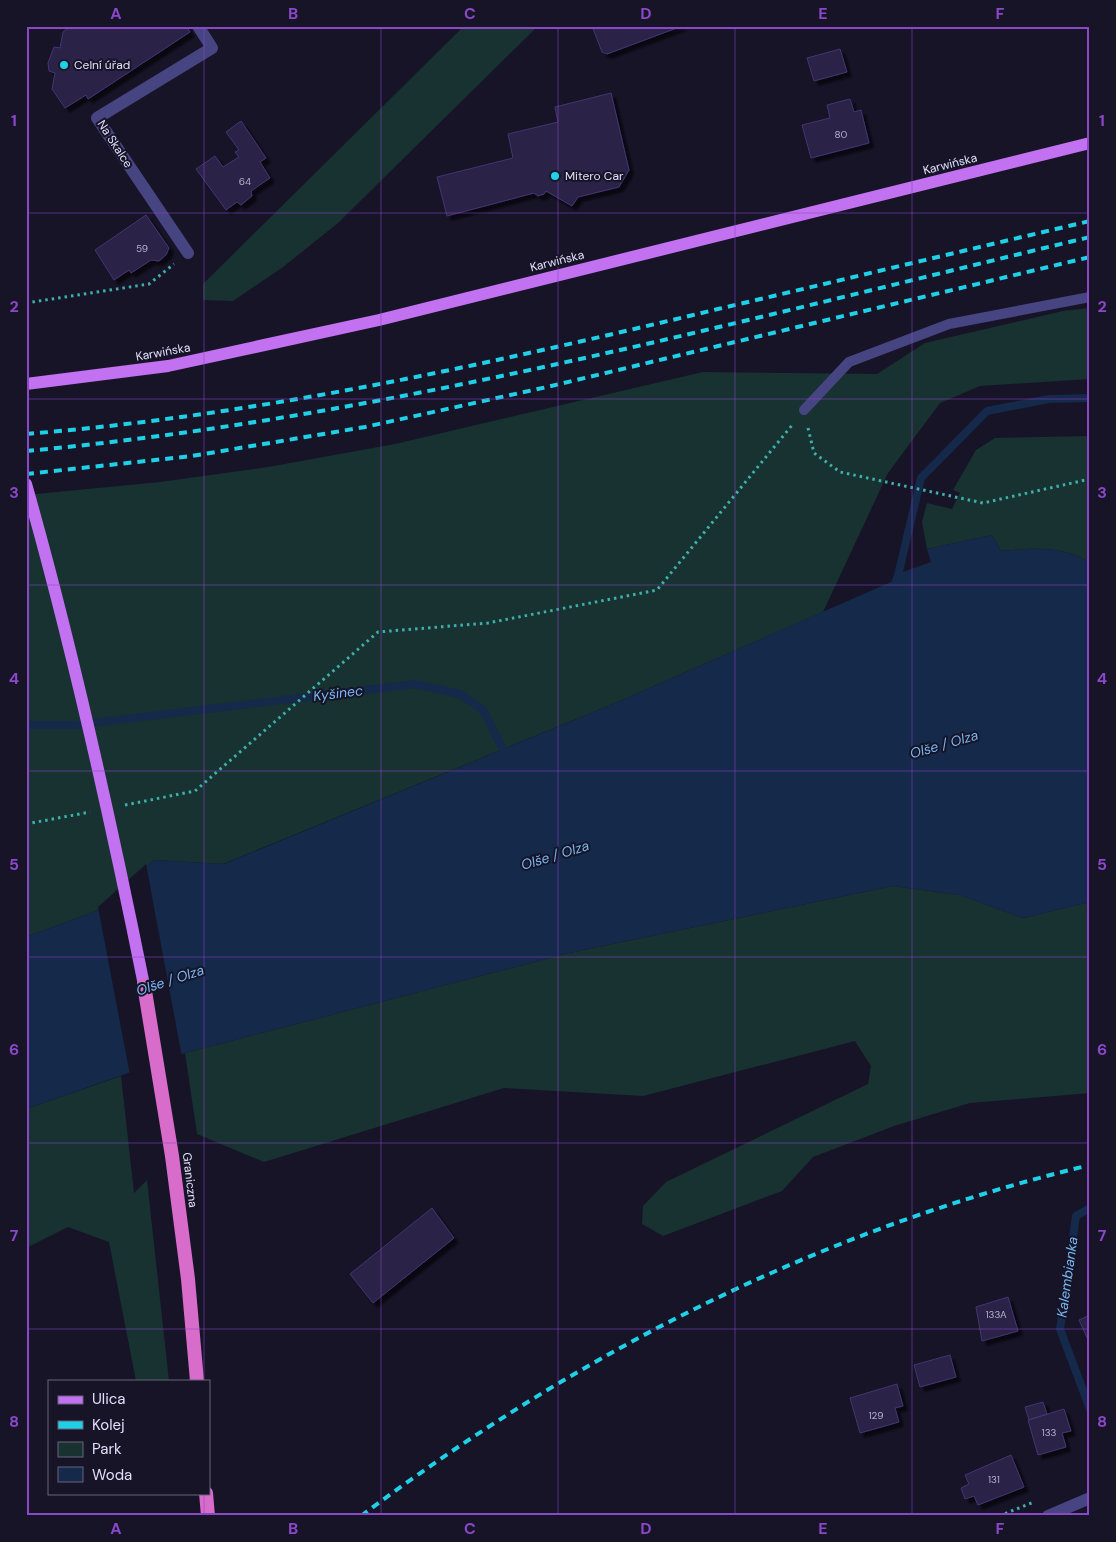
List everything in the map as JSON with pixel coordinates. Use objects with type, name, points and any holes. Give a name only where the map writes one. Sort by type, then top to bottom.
[{"type":"highway","name":"Graniczna","points":[[144,985],[172,1156],[188,1279],[197,1380]]},
{"type":"highway","points":[[206,1494],[208,1516]]},
{"type":"main road","name":"Karwińska","points":[[26,384],[168,366],[379,320],[1090,144]]},
{"type":"main road","points":[[26,484],[62,610],[92,734],[144,985]]},
{"type":"street","name":"Na Skalce","points":[[188,253],[97,118],[212,48],[198,26]]},
{"type":"street","points":[[1048,1516],[1090,1498]]},
{"type":"lane","points":[[804,410],[849,362],[949,324],[1090,297]]},
{"type":"path","points":[[26,303],[149,284],[188,253]]},
{"type":"path","points":[[804,410],[814,453],[840,472],[983,503],[1090,479]]},
{"type":"path","points":[[120,806],[195,792],[378,632],[488,623],[657,590],[804,410]]},
{"type":"path","points":[[26,824],[92,811]]},
{"type":"green space","points":[[464,26],[538,26],[338,223],[283,267],[233,301],[203,300],[203,284]]},
{"type":"green space","points":[[1090,308],[1090,379],[980,386],[940,403],[888,473],[823,612],[613,704],[223,864],[154,860],[99,910],[26,937],[26,495],[160,482],[268,467],[395,444],[703,372],[877,374],[925,343],[1063,311]]},
{"type":"green space","points":[[1090,436],[1090,563],[1069,553],[1047,549],[1001,551],[992,535],[927,549],[922,522],[927,503],[952,509],[960,493],[953,490],[976,450],[995,438]]},
{"type":"green space","points":[[893,886],[960,895],[1023,918],[1090,902],[1090,1093],[970,1103],[894,1126],[813,1157],[782,1191],[663,1236],[642,1224],[643,1206],[666,1182],[868,1084],[871,1066],[855,1041],[643,1096],[504,1088],[264,1162],[197,1134],[185,1053],[569,953]]},
{"type":"green space","points":[[121,1076],[134,1193],[147,1180],[169,1380],[136,1380],[109,1242],[68,1227],[26,1248],[26,1109]]},
{"type":"water","name":"Olše / Olza","points":[[992,535],[1001,551],[1047,549],[1069,553],[1090,563],[1090,902],[1023,918],[960,895],[893,886],[569,953],[185,1053],[26,1109],[26,937],[99,910],[154,860],[224,864],[613,704],[891,582],[894,575],[931,562],[927,549]]},
{"type":"pier","points":[[146,864],[182,1057],[130,1075],[98,907]]},
{"type":"building","points":[[71,26],[186,26],[190,32],[88,99],[86,95],[65,108],[52,89],[55,73],[49,71],[48,63],[54,47],[60,48],[63,32]]},
{"type":"building","points":[[592,26],[682,26],[607,54],[602,52]]},
{"type":"building","points":[[840,49],[847,72],[814,81],[807,58]]},
{"type":"building","points":[[611,93],[629,170],[619,187],[578,197],[572,206],[546,191],[538,196],[534,193],[447,216],[437,177],[513,158],[508,134],[558,122],[555,107]]},
{"type":"building","points":[[850,99],[854,112],[861,110],[869,143],[811,158],[802,125],[830,118],[827,105]]},
{"type":"building","points":[[241,121],[266,158],[260,162],[270,178],[251,191],[252,196],[241,205],[237,202],[226,210],[196,169],[215,156],[223,167],[239,157],[235,152],[239,150],[226,132]]},
{"type":"building","points":[[146,215],[169,248],[166,255],[159,261],[151,260],[131,273],[129,270],[114,280],[95,250]]},
{"type":"building","points":[[432,1208],[454,1238],[373,1303],[350,1274]]},
{"type":"building","points":[[1008,1297],[1018,1331],[982,1341],[976,1307]]},
{"type":"building","points":[[1090,1315],[1090,1344],[1079,1320]]},
{"type":"building","points":[[950,1355],[956,1377],[920,1387],[914,1365]]},
{"type":"building","points":[[897,1384],[903,1406],[895,1408],[899,1422],[860,1433],[850,1398]]},
{"type":"building","points":[[1043,1402],[1047,1414],[1029,1420],[1025,1407]]},
{"type":"building","points":[[1064,1409],[1071,1431],[1062,1433],[1066,1447],[1038,1455],[1028,1420]]},
{"type":"building","points":[[1011,1455],[1024,1487],[978,1505],[974,1496],[965,1499],[961,1488],[969,1484],[965,1475]]},
{"type":"waterway","points":[[896,584],[921,478],[987,411],[1049,399],[1090,398]]},
{"type":"waterway","name":"Kyšinec","points":[[26,725],[76,725],[415,684],[460,694],[483,710],[507,757]]},
{"type":"waterway","name":"Kalembianka","points":[[1090,1208],[1076,1216],[1060,1329],[1090,1409]]},
{"type":"railway","points":[[26,434],[114,425],[288,401],[461,368],[1090,221]]},
{"type":"railway","points":[[26,451],[161,436],[295,415],[428,391],[694,333],[1090,237]]},
{"type":"railway","points":[[26,474],[192,456],[365,427],[547,387],[1090,257]]},
{"type":"railway","points":[[361,1516],[445,1456],[531,1400],[618,1349],[708,1303],[799,1261],[893,1224],[990,1192],[1090,1165]]},
{"type":"place","name":"Celní úřad","points":[[64,65]]},
{"type":"place","name":"Mitero Car","points":[[555,176]]}]
